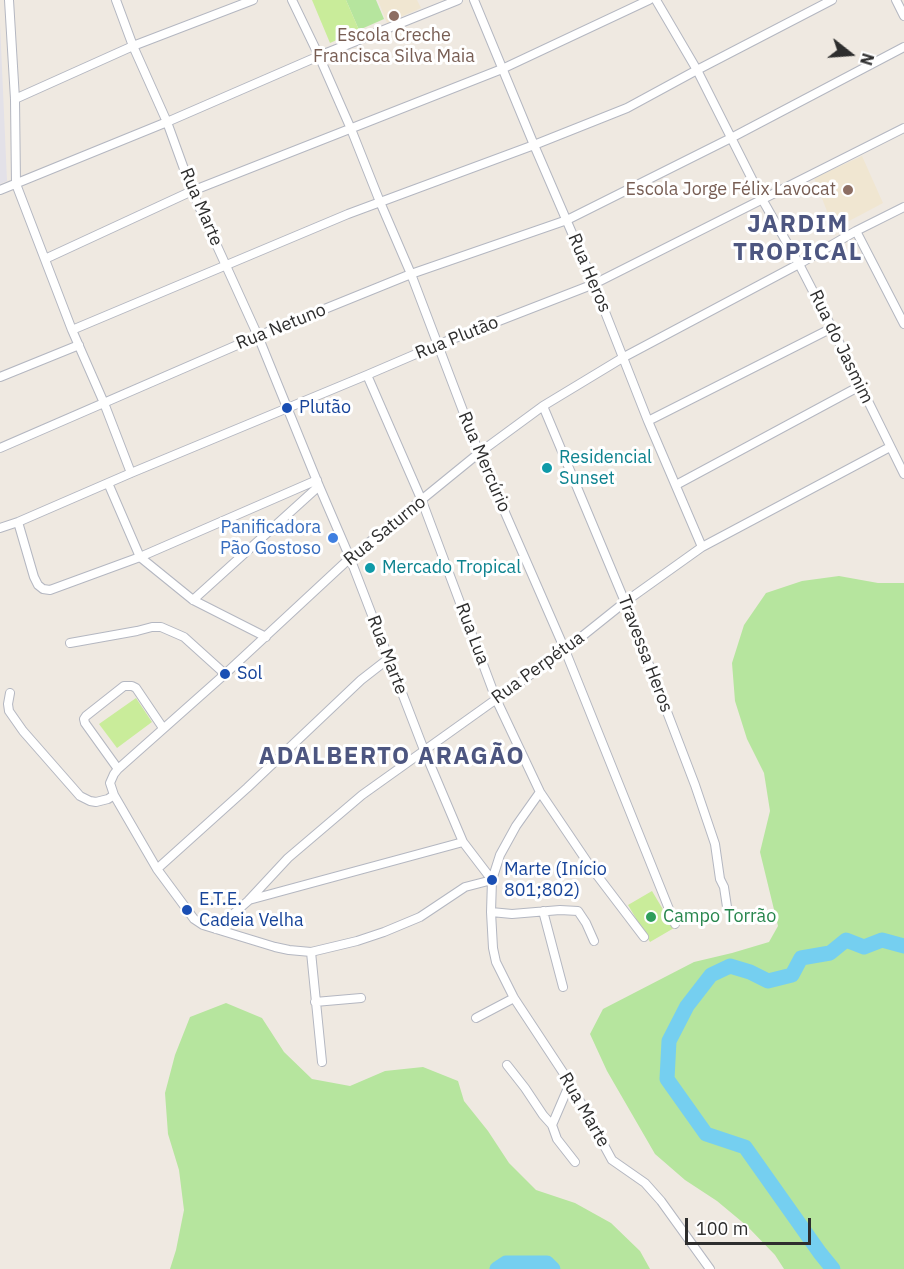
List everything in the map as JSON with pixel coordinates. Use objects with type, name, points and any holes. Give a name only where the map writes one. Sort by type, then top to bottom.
[{"type":"street","points":[[9,0],[15,99],[16,184],[72,330],[131,472]]},
{"type":"street","name":"Rua Marte","points":[[116,0],[133,46],[167,122],[192,191],[258,336],[350,558],[424,750],[463,842],[492,880],[491,912],[496,962],[514,998],[570,1083],[612,1160],[645,1183],[661,1201],[710,1269]]},
{"type":"street","points":[[15,99],[133,46],[253,0]]},
{"type":"street","name":"Rua Mercúrio","points":[[292,0],[351,129],[411,274],[479,453],[565,650],[675,924]]},
{"type":"street","points":[[0,190],[458,0]]},
{"type":"street","name":"Rua Heros","points":[[474,0],[702,547]]},
{"type":"street","points":[[45,259],[192,191],[502,69],[649,0]]},
{"type":"street","name":"Rua do Jasmim","points":[[656,0],[697,70],[762,199],[799,264],[904,474]]},
{"type":"street","points":[[72,330],[380,202],[627,108],[832,0]]},
{"type":"street","points":[[896,0],[904,16]]},
{"type":"street","name":"Rua Netuno","points":[[0,448],[258,336],[411,274],[567,220],[904,47]]},
{"type":"street","name":"Rua Plutão","points":[[0,528],[437,345],[594,284],[904,128]]},
{"type":"street","name":"Rua Saturno","points":[[114,795],[110,783],[118,769],[266,637],[350,558],[479,453],[543,406],[624,357],[904,207]]},
{"type":"street","points":[[856,231],[904,324]]},
{"type":"street","points":[[648,421],[832,328]]},
{"type":"street","points":[[0,377],[80,345]]},
{"type":"street","name":"Rua Lua","points":[[367,375],[422,501],[496,699],[540,792],[590,866],[644,937]]},
{"type":"street","points":[[676,485],[860,386]]},
{"type":"street","name":"Travessa Heros","points":[[543,406],[625,602],[670,720],[715,844],[727,907]]},
{"type":"street","name":"Rua Perpétua","points":[[216,929],[248,901],[288,858],[362,795],[565,650],[625,602],[702,547],[890,447]]},
{"type":"street","points":[[108,483],[140,557],[193,600],[266,637]]},
{"type":"street","points":[[18,522],[34,577],[38,585],[50,590],[140,557],[318,483]]},
{"type":"street","points":[[193,600],[318,483]]},
{"type":"street","points":[[70,643],[161,627],[184,637],[225,674]]},
{"type":"street","points":[[157,869],[361,680],[388,658]]},
{"type":"street","points":[[118,769],[85,723],[86,716],[124,686],[132,686],[136,688],[163,728]]},
{"type":"street","points":[[10,693],[9,711],[23,731],[80,796],[96,802],[114,795],[157,869],[194,919],[203,925],[282,949],[311,952],[357,941],[420,917],[465,887],[492,880],[500,855],[516,826],[540,792]]},
{"type":"street","points":[[248,901],[463,842]]},
{"type":"street","points":[[543,911],[563,987]]},
{"type":"street","points":[[491,912],[512,914],[578,911],[594,941]]},
{"type":"street","points":[[311,952],[322,1062]]},
{"type":"street","points":[[315,1002],[360,998]]},
{"type":"street","points":[[476,1018],[514,998]]},
{"type":"street","points":[[507,1065],[552,1125],[557,1139],[575,1162]]},
{"type":"street","points":[[552,1125],[570,1083]]},
{"type":"shaded area","name":"Escola Creche Francisca Silva Maia","points":[[378,0],[417,0],[421,8],[387,23]]},
{"type":"shaded area","points":[[0,23],[7,181],[0,184]]},
{"type":"shaded area","name":"Escola Jorge Félix Lavocat","points":[[862,156],[883,203],[834,229],[814,178]]},
{"type":"green space","points":[[312,0],[346,0],[359,30],[330,43]]},
{"type":"green space","points":[[346,0],[376,0],[384,19],[359,30]]},
{"type":"green space","points":[[839,576],[878,583],[904,583],[904,1269],[784,1269],[775,1255],[747,1226],[717,1201],[685,1180],[655,1154],[607,1071],[590,1034],[603,1009],[694,962],[769,942],[778,926],[760,852],[770,811],[764,773],[747,739],[735,701],[732,663],[744,625],[766,593],[802,581]]},
{"type":"green space","points":[[136,698],[152,722],[117,748],[99,724]]},
{"type":"green space","name":"Campo Torrão","points":[[652,891],[674,928],[650,942],[628,905]]},
{"type":"green space","points":[[226,1003],[262,1018],[284,1052],[312,1079],[350,1086],[385,1071],[423,1067],[458,1081],[464,1101],[488,1131],[509,1163],[536,1190],[575,1203],[611,1223],[640,1251],[650,1269],[170,1269],[184,1210],[179,1170],[168,1134],[165,1093],[175,1055],[190,1017]]},
{"type":"waterway","points":[[833,1269],[745,1147],[706,1134],[667,1079],[669,1041],[687,1006],[711,975],[730,966],[768,981],[792,975],[801,958],[830,953],[846,940],[864,947],[882,940],[904,946]]},
{"type":"waterway","points":[[497,1269],[506,1263],[547,1263],[553,1269]]},
{"type":"place","name":"Escola Creche Francisca Silva Maia","points":[[394,16]]},
{"type":"place","name":"Escola Jorge Félix Lavocat","points":[[848,190]]},
{"type":"place","name":"Plutão","points":[[287,408]]},
{"type":"place","name":"Residencial Sunset","points":[[547,468]]},
{"type":"place","name":"Panificadora Pão Gostoso","points":[[333,538]]},
{"type":"place","name":"Mercado Tropical","points":[[370,568]]},
{"type":"place","name":"Sol","points":[[225,674]]},
{"type":"place","name":"Marte (Início 801;802)","points":[[492,880]]},
{"type":"place","name":"E.T.E. Cadeia Velha","points":[[187,910]]},
{"type":"place","name":"Campo Torrão","points":[[651,917]]},
{"type":"district","name":"JARDIM TROPICAL","points":[[798,239]]},
{"type":"district","name":"ADALBERTO ARAGÃO","points":[[392,757]]}]
